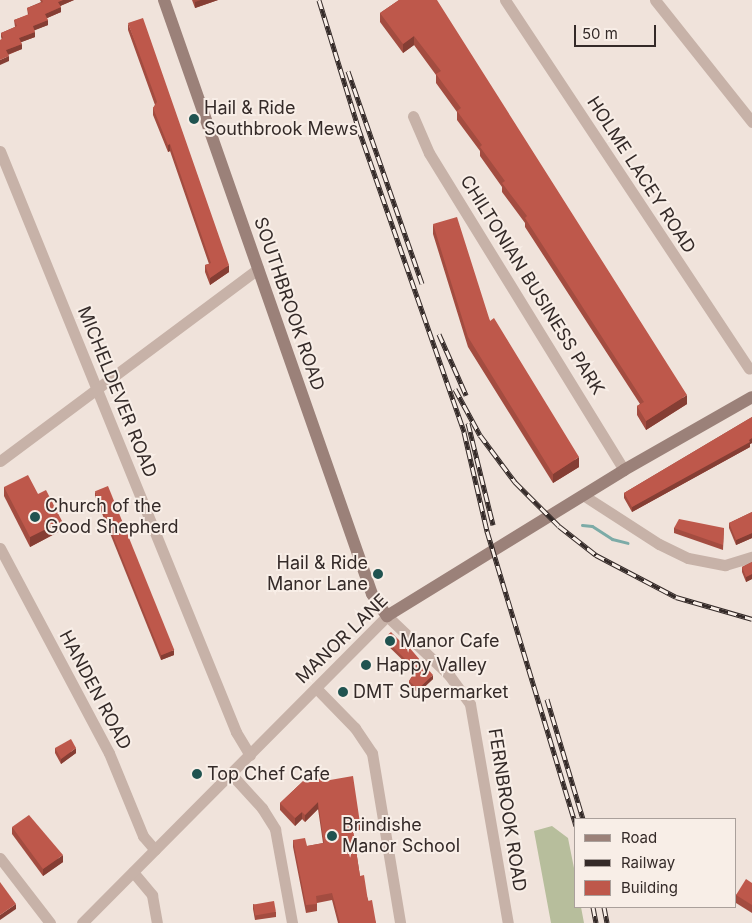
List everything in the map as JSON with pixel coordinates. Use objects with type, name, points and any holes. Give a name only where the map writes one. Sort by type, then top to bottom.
[{"type":"street","name":"SOUTHBROOK ROAD","points":[[164,0],[372,594],[388,616]]},
{"type":"street","name":"HOLME LACEY ROAD","points":[[505,0],[749,369]]},
{"type":"street","points":[[655,0],[752,122]]},
{"type":"street","name":"CHILTONIAN BUSINESS PARK","points":[[413,116],[429,153],[624,470]]},
{"type":"street","name":"MICHELDEVER ROAD","points":[[0,151],[236,732],[250,755]]},
{"type":"street","points":[[0,461],[258,269]]},
{"type":"street","name":"MANOR LANE","points":[[82,923],[388,616],[624,470],[752,397]]},
{"type":"street","points":[[583,495],[650,539],[688,558],[725,565],[752,557]]},
{"type":"street","name":"HANDEN ROAD","points":[[0,548],[109,753],[143,836],[155,850]]},
{"type":"street","name":"FERNBROOK ROAD","points":[[388,616],[449,675],[470,704],[508,923]]},
{"type":"street","points":[[316,688],[355,728],[372,753],[400,923]]},
{"type":"street","points":[[231,774],[262,808],[275,829],[292,923]]},
{"type":"street","points":[[0,858],[50,923]]},
{"type":"street","points":[[133,872],[152,895],[157,923]]},
{"type":"green space","points":[[552,826],[568,838],[574,868],[574,908],[581,908],[584,923],[551,923],[534,831]]},
{"type":"building","points":[[42,0],[63,0],[58,2],[61,7],[45,14],[48,20],[33,26],[35,32],[19,38],[22,44],[6,50],[9,56],[0,60],[0,40],[3,38],[1,33],[17,26],[14,20],[29,14],[27,8],[43,2]]},
{"type":"building","points":[[399,0],[437,0],[687,395],[646,421],[637,406],[644,402],[525,218],[527,216],[502,183],[505,181],[480,147],[482,145],[457,111],[461,108],[436,74],[441,71],[414,36],[403,44],[380,13]]},
{"type":"building","points":[[143,18],[229,265],[210,278],[205,265],[211,263],[170,144],[168,145],[153,108],[157,102],[128,23]]},
{"type":"building","points":[[457,217],[490,321],[494,318],[579,457],[553,474],[468,337],[433,224]]},
{"type":"building","points":[[752,417],[752,438],[749,440],[750,442],[632,507],[624,493]]},
{"type":"building","name":"Church of the Good Shepherd","points":[[28,475],[38,494],[46,490],[62,521],[30,537],[4,487]]},
{"type":"building","points":[[108,486],[174,650],[161,655],[95,491]]},
{"type":"building","points":[[752,512],[752,533],[736,540],[729,523]]},
{"type":"building","points":[[679,519],[724,528],[723,545],[674,528]]},
{"type":"building","points":[[752,562],[752,574],[746,577],[742,567]]},
{"type":"building","points":[[391,632],[400,641],[402,639],[433,675],[418,689],[409,681],[416,670],[384,638]]},
{"type":"building","points":[[71,739],[76,748],[61,759],[55,748]]},
{"type":"building","points":[[318,767],[330,780],[353,776],[360,823],[352,824],[360,876],[364,875],[368,901],[372,900],[376,923],[340,923],[332,893],[316,896],[317,904],[306,905],[293,840],[305,838],[307,846],[324,843],[318,802],[305,815],[302,812],[295,818],[280,803]]},
{"type":"building","points":[[29,815],[63,855],[43,869],[12,827]]},
{"type":"building","points":[[746,879],[752,883],[752,905],[737,896]]},
{"type":"building","points":[[0,882],[16,904],[0,915]]},
{"type":"building","points":[[274,901],[276,912],[255,915],[253,905]]},
{"type":"waterway","points":[[582,525],[592,526],[612,539],[628,543]]},
{"type":"railway","points":[[319,0],[358,127],[464,432],[487,531],[574,819]]},
{"type":"railway","points":[[348,71],[422,283]]},
{"type":"railway","points":[[439,334],[466,395]]},
{"type":"railway","points":[[455,389],[480,435],[515,482],[559,526],[596,555],[676,597],[752,619]]},
{"type":"railway","points":[[468,423],[493,525]]},
{"type":"railway","points":[[547,699],[583,818]]},
{"type":"railway","points":[[593,908],[596,923]]},
{"type":"railway","points":[[604,908],[607,923]]},
{"type":"place","name":"Hail & Ride Southbrook Mews","points":[[194,119]]},
{"type":"place","name":"Church of the Good Shepherd","points":[[35,517]]},
{"type":"place","name":"Hail & Ride Manor Lane","points":[[378,574]]},
{"type":"place","name":"Manor Cafe","points":[[390,641]]},
{"type":"place","name":"Happy Valley","points":[[366,665]]},
{"type":"place","name":"DMT Supermarket","points":[[343,692]]},
{"type":"place","name":"Top Chef Cafe","points":[[197,774]]},
{"type":"place","name":"Brindishe Manor School","points":[[332,836]]}]
